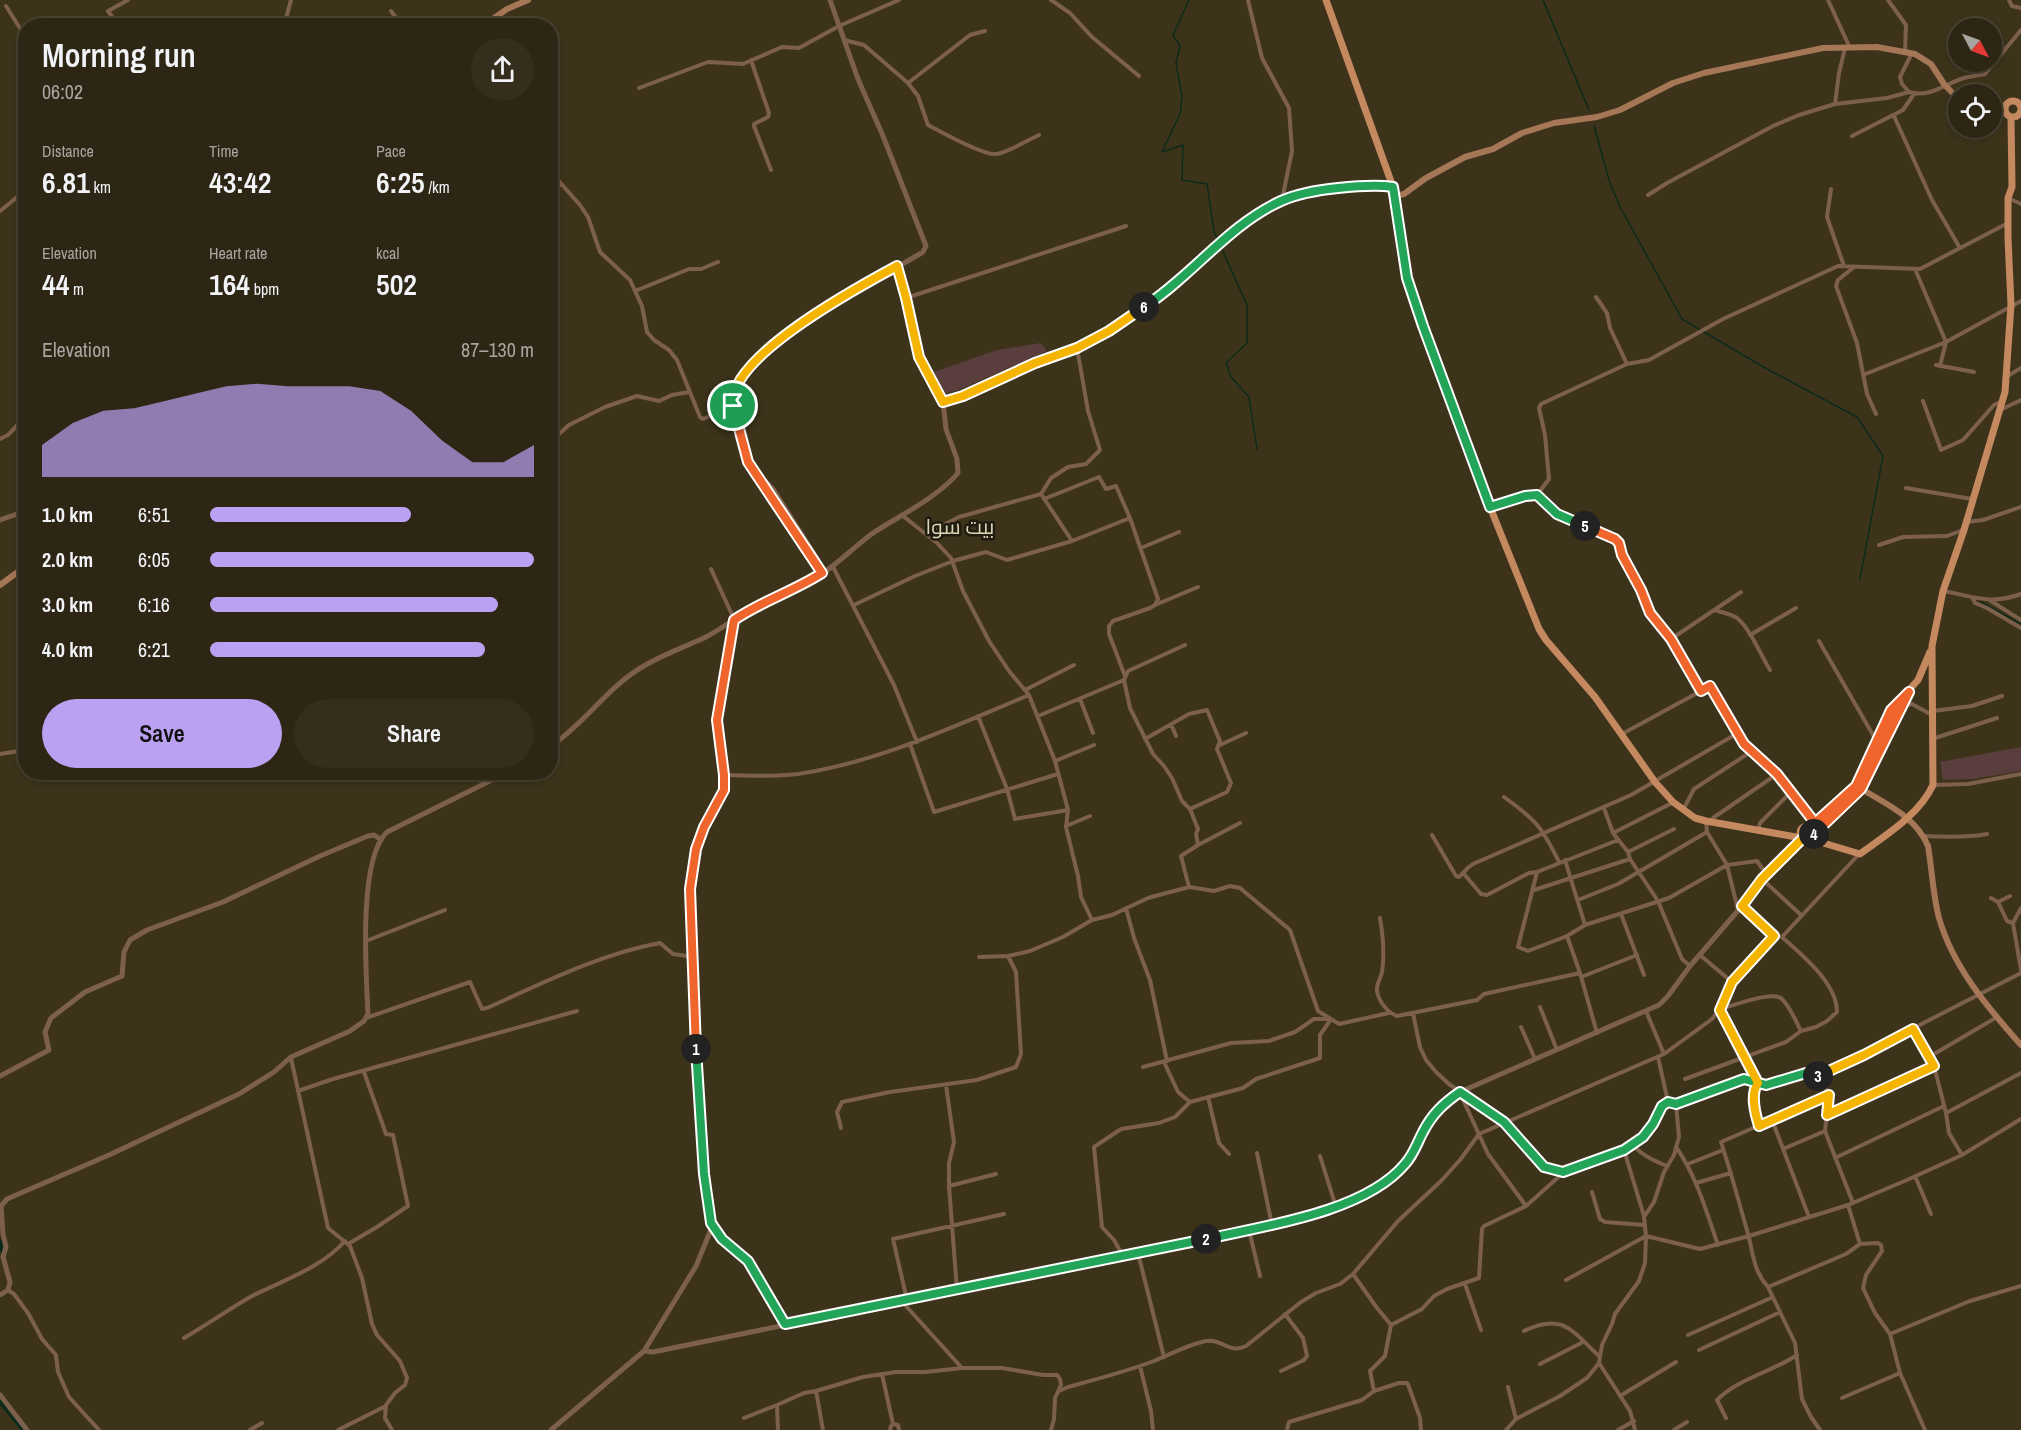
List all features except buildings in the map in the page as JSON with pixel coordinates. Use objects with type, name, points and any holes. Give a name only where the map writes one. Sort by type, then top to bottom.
[{"type":"main road","points":[[494,18],[519,2],[528,0]]},
{"type":"main road","points":[[1326,0],[1393,187],[1407,278],[1423,326],[1490,507],[1539,628],[1546,640],[1595,697],[1655,782],[1673,802],[1683,811],[1708,821],[1758,831],[1807,837],[1860,854],[1907,818],[1929,793],[1933,785],[1932,646]]},
{"type":"main road","points":[[1395,196],[1404,194],[1426,178],[1465,157],[1493,149],[1522,133],[1554,123],[1597,117],[1620,110],[1673,83],[1704,73],[1823,48],[1877,46],[1912,53],[1931,64],[1946,86]]},
{"type":"main road","points":[[2005,108],[2011,102],[2016,102],[2020,106],[2018,114],[2011,117]]},
{"type":"main road","points":[[2005,108],[2006,114],[2011,117]]},
{"type":"main road","points":[[1807,837],[1859,787],[1923,669],[1932,646],[1943,591],[1964,530],[2002,400],[2006,377],[2011,305],[2008,198],[2012,187],[2011,117]]},
{"type":"main road","points":[[0,585],[18,572]]},
{"type":"main road","points":[[1807,837],[1801,830],[1815,823],[1859,787],[1891,710],[1909,692]]},
{"type":"main road","points":[[1859,787],[1907,818],[1924,836],[1928,846],[1940,920],[1955,956],[1978,995],[2021,1044]]},
{"type":"main road","points":[[1807,826],[1813,828],[1807,837]]},
{"type":"street","points":[[113,18],[108,11],[128,0]]},
{"type":"street","points":[[286,18],[291,0]]},
{"type":"street","points":[[822,573],[818,560],[773,489],[748,462],[733,406],[733,395],[737,385],[778,339],[850,292],[924,252],[926,246],[830,0]]},
{"type":"street","points":[[639,88],[708,62],[743,64],[782,47],[799,48],[839,26],[899,0]]},
{"type":"street","points":[[1051,0],[1070,12],[1092,37],[1139,76]]},
{"type":"street","points":[[1248,0],[1262,58],[1289,108],[1292,151],[1282,200]]},
{"type":"street","points":[[1828,0],[1847,48],[1839,73],[1835,104]]},
{"type":"street","points":[[1888,0],[1906,25],[1905,52]]},
{"type":"street","points":[[2009,0],[2012,6],[2021,8]]},
{"type":"street","points":[[6,6],[18,25]]},
{"type":"street","points":[[391,11],[396,18]]},
{"type":"street","points":[[1647,195],[1773,126],[1835,104],[1911,93],[1923,94],[1963,77],[1985,74],[2021,30]]},
{"type":"street","points":[[908,83],[970,35],[985,31]]},
{"type":"street","points":[[844,39],[864,45],[908,83],[918,96],[928,125],[995,155],[1039,135]]},
{"type":"street","points":[[1911,93],[1902,84],[1900,77],[1912,53]]},
{"type":"street","points":[[751,60],[769,113],[768,117],[753,126],[771,170]]},
{"type":"street","points":[[1852,136],[1903,110],[1911,93]]},
{"type":"street","points":[[1894,116],[1932,200],[1960,248]]},
{"type":"street","points":[[558,180],[588,217],[603,257],[625,274],[635,291],[642,306],[647,332],[669,350],[677,360],[700,417],[703,419],[733,406]]},
{"type":"street","points":[[943,402],[963,396],[1027,366],[1077,348],[1109,331],[1157,299],[1236,230],[1282,200],[1319,190],[1346,187],[1393,187]]},
{"type":"street","points":[[1830,189],[1827,217],[1844,266]]},
{"type":"street","points":[[0,211],[18,196]]},
{"type":"street","points":[[2008,198],[2021,204]]},
{"type":"street","points":[[1537,495],[1549,479],[1545,435],[1539,408],[1541,404],[1627,364],[1649,360],[1724,319],[1838,266],[1920,269],[2008,223]]},
{"type":"street","points":[[906,298],[1125,226]]},
{"type":"street","points":[[635,291],[689,269],[701,269],[718,261]]},
{"type":"street","points":[[558,740],[589,715],[627,676],[722,628],[756,607],[808,583],[833,567],[868,537],[903,516],[947,484],[958,473],[957,459],[946,429],[943,402],[919,357],[897,266]]},
{"type":"street","points":[[1854,267],[1838,280],[1836,286],[1857,343],[1867,394],[1876,414]]},
{"type":"street","points":[[1915,269],[1946,342],[1938,365],[1974,372]]},
{"type":"street","points":[[1596,297],[1607,313],[1610,328],[1627,364]]},
{"type":"street","points":[[1863,375],[1946,342],[2021,301]]},
{"type":"street","points":[[1042,496],[1051,478],[1068,467],[1086,464],[1100,450],[1088,411],[1077,348]]},
{"type":"street","points":[[2006,377],[2021,368]]},
{"type":"street","points":[[558,435],[569,425],[605,407],[637,396],[659,401],[672,395],[689,392]]},
{"type":"street","points":[[1923,401],[1941,450],[1963,440],[1994,405],[2002,400]]},
{"type":"street","points":[[1999,410],[2021,400]]},
{"type":"street","points":[[0,440],[18,424]]},
{"type":"street","points":[[926,534],[959,517],[1042,496],[1099,477],[1106,489],[1116,486],[1158,594],[1155,605]]},
{"type":"street","points":[[1906,488],[1973,499]]},
{"type":"street","points":[[1490,507],[1525,496],[1537,495],[1557,514],[1615,539],[1619,543],[1626,564],[1641,590],[1650,613],[1671,639],[1701,691]]},
{"type":"street","points":[[1042,496],[1072,541]]},
{"type":"street","points":[[1966,522],[1983,520],[2021,507]]},
{"type":"street","points":[[0,520],[18,514]]},
{"type":"street","points":[[903,516],[942,547],[953,561],[963,591],[989,641],[1029,695],[1055,761],[1068,810],[1066,826],[1081,897],[1092,920]]},
{"type":"street","points":[[854,605],[953,561],[986,552],[1007,560],[1072,541],[1130,518]]},
{"type":"street","points":[[1879,545],[1903,537],[1947,536],[1964,530]]},
{"type":"street","points":[[1141,548],[1179,532]]},
{"type":"street","points":[[833,567],[894,685],[917,742]]},
{"type":"street","points":[[551,1430],[644,1351],[696,1266],[708,1240],[711,1223],[702,1156],[696,1069],[690,889],[696,849],[704,827],[724,790],[717,720],[734,620],[711,569]]},
{"type":"street","points":[[1198,587],[1113,621],[1109,626],[1109,634],[1125,678],[1131,708],[1153,754],[1172,778],[1182,801],[1190,808],[1198,829],[1196,834],[1198,845]]},
{"type":"street","points":[[1943,591],[1990,600],[2004,600],[2021,594]]},
{"type":"street","points":[[1671,639],[1741,592]]},
{"type":"street","points":[[1972,596],[1974,603],[2021,628]]},
{"type":"street","points":[[1990,600],[2021,620]]},
{"type":"street","points":[[1750,635],[1796,608]]},
{"type":"street","points":[[1714,610],[1737,619],[1757,644],[1770,670]]},
{"type":"street","points":[[1819,641],[1877,742]]},
{"type":"street","points":[[1038,716],[1125,678],[1128,671],[1185,645]]},
{"type":"street","points":[[1025,690],[1074,665]]},
{"type":"street","points":[[1622,734],[1710,686],[1744,744],[1777,774],[1815,823]]},
{"type":"street","points":[[724,775],[796,774],[853,761],[917,742],[1029,695]]},
{"type":"street","points":[[1901,706],[1912,704],[1932,713],[1971,706],[2002,696]]},
{"type":"street","points":[[1080,699],[1093,733]]},
{"type":"street","points":[[1145,739],[1189,714],[1207,710],[1220,741],[1217,749],[1231,783],[1227,792],[1190,808]]},
{"type":"street","points":[[978,716],[1015,819],[1068,810]]},
{"type":"street","points":[[1932,739],[1997,718]]},
{"type":"street","points":[[1171,724],[1176,736]]},
{"type":"street","points":[[1219,745],[1246,733]]},
{"type":"street","points":[[1432,835],[1456,876],[1459,877],[1464,874],[1466,868],[1473,864],[1604,808],[1655,782],[1738,733]]},
{"type":"street","points":[[910,744],[934,812],[1058,774]]},
{"type":"street","points":[[1055,761],[1094,745]]},
{"type":"street","points":[[0,754],[18,751]]},
{"type":"street","points":[[1683,811],[1694,789],[1752,751]]},
{"type":"street","points":[[1685,1079],[1786,1042],[1801,1031],[1827,1021],[1837,1012],[1837,1002],[1830,988],[1814,967],[1782,937],[1774,936],[1740,908],[1727,865],[1707,832],[1708,821],[1777,774]]},
{"type":"street","points":[[1933,785],[1968,784],[2021,774]]},
{"type":"street","points":[[0,1296],[8,1290],[10,1282],[3,1257],[6,1247],[1,1206],[8,1199],[239,1094],[274,1072],[291,1057],[350,1031],[365,1018],[368,1014],[366,909],[370,873],[380,839],[387,832],[492,780]]},
{"type":"street","points":[[1758,831],[1760,824],[1791,792]]},
{"type":"street","points":[[1504,797],[1528,814],[1545,833],[1558,862]]},
{"type":"street","points":[[1613,833],[1673,802]]},
{"type":"street","points":[[1604,808],[1613,833],[1628,852],[1630,859],[1658,901],[1682,959],[1690,966]]},
{"type":"street","points":[[1066,826],[1090,816]]},
{"type":"street","points":[[1189,887],[1181,856],[1240,823]]},
{"type":"street","points":[[1628,852],[1674,829]]},
{"type":"street","points":[[1578,900],[1639,873],[1707,832]]},
{"type":"street","points":[[1924,836],[1961,835],[1970,837],[1987,834]]},
{"type":"street","points":[[0,1076],[49,1050],[45,1032],[51,1018],[68,1004],[85,992],[122,976],[124,952],[130,939],[147,930],[223,902],[320,855],[368,836],[380,839]]},
{"type":"street","points":[[644,1351],[652,1352],[957,1291],[1249,1229],[1336,1207],[1367,1194],[1404,1165],[1432,1118],[1444,1103],[1460,1092],[1659,1005],[1762,879],[1807,837]]},
{"type":"street","points":[[1464,874],[1481,894],[1487,894],[1529,873],[1537,872],[1618,840]]},
{"type":"street","points":[[1782,937],[1860,854]]},
{"type":"street","points":[[1533,891],[1630,859]]},
{"type":"street","points":[[1565,860],[1585,925]]},
{"type":"street","points":[[1537,872],[1518,947],[1528,951],[1567,936],[1585,925],[1669,898],[1727,865],[1757,861],[1769,873]]},
{"type":"street","points":[[1762,879],[1801,915]]},
{"type":"street","points":[[979,957],[1008,956],[1030,951],[1064,937],[1092,920],[1112,915],[1148,898],[1189,887],[1214,891],[1230,886],[1240,888],[1290,930],[1318,1011],[1339,1024],[1389,1013],[1398,1016],[1477,1000],[1484,994],[1581,975],[1637,955]]},
{"type":"street","points":[[1998,902],[2010,896]]},
{"type":"street","points":[[1991,898],[1998,902],[2007,921],[2013,923]]},
{"type":"street","points":[[1125,908],[1158,1009],[1166,1062],[1178,1092],[1190,1102]]},
{"type":"street","points":[[1391,1325],[1422,1309],[1434,1296],[1479,1278],[1484,1226],[1526,1206],[1563,1172],[1624,1150],[1643,1137],[1662,1106],[1668,1102],[1676,1104],[1744,1079],[1766,1085],[1806,1073],[1820,1076],[2021,972],[2013,923],[2021,908]]},
{"type":"street","points":[[366,941],[445,910]]},
{"type":"street","points":[[1621,914],[1644,975]]},
{"type":"street","points":[[1380,918],[1384,942],[1382,973],[1377,988],[1381,1001],[1389,1013]]},
{"type":"street","points":[[1567,936],[1581,975],[1597,1033]]},
{"type":"street","points":[[1059,1391],[1140,1366],[1202,1341],[1220,1342],[1230,1349],[1238,1350],[1246,1346],[1285,1314],[1316,1293],[1340,1284],[1353,1274],[1398,1221],[1460,1160],[1479,1134],[1658,1057],[1712,1019],[1720,1010],[1732,982],[1774,936]]},
{"type":"street","points":[[365,1018],[470,982],[482,1009],[487,1008],[555,977],[641,946],[660,943],[673,954],[693,957]]},
{"type":"street","points":[[1700,955],[1732,982]]},
{"type":"street","points":[[841,1128],[837,1112],[842,1102],[890,1092],[977,1080],[1016,1067],[1021,1054],[1016,972],[1008,956]]},
{"type":"street","points":[[1720,1010],[1775,995],[1782,999],[1801,1031]]},
{"type":"street","points":[[1540,1007],[1557,1050]]},
{"type":"street","points":[[1720,1010],[1758,1083]]},
{"type":"street","points":[[298,1091],[333,1079],[577,1011]]},
{"type":"street","points":[[1646,1011],[1664,1054]]},
{"type":"street","points":[[1413,1013],[1420,1047],[1426,1060],[1436,1072],[1460,1092],[1504,1122],[1544,1167],[1563,1172]]},
{"type":"street","points":[[1929,1057],[1997,1017]]},
{"type":"street","points":[[1143,1067],[1231,1043],[1269,1041],[1295,1032],[1314,1019],[1331,1019]]},
{"type":"street","points":[[1123,1256],[1102,1227],[1094,1147],[1121,1129],[1159,1123],[1175,1117],[1190,1102],[1243,1088],[1256,1079],[1320,1059],[1320,1035],[1331,1019]]},
{"type":"street","points":[[1521,1026],[1535,1059]]},
{"type":"street","points":[[1913,1029],[1934,1066],[1949,1133],[1962,1155]]},
{"type":"street","points":[[291,1057],[328,1228],[346,1243],[362,1278],[372,1324],[377,1335],[400,1361],[406,1378],[405,1386],[395,1393],[386,1405],[338,1430]]},
{"type":"street","points":[[1658,1057],[1668,1102]]},
{"type":"street","points":[[1827,1115],[1934,1066]]},
{"type":"street","points":[[184,1338],[220,1314],[290,1279],[408,1206],[393,1135],[386,1134],[364,1072]]},
{"type":"street","points":[[1946,1113],[2021,1073]]},
{"type":"street","points":[[1820,1076],[1829,1095],[1825,1131],[1851,1204],[1860,1245]]},
{"type":"street","points":[[1758,1083],[1755,1087],[1754,1102],[1759,1126]]},
{"type":"street","points":[[946,1085],[954,1142],[949,1163],[949,1186],[957,1291]]},
{"type":"street","points":[[1460,1092],[1488,1154],[1526,1206]]},
{"type":"street","points":[[1820,1430],[1802,1399],[1796,1343],[1753,1260],[1749,1236],[1721,1142],[1829,1095]]},
{"type":"street","points":[[1208,1097],[1219,1143],[1229,1154]]},
{"type":"street","points":[[1644,1217],[1654,1202],[1679,1137],[1676,1104]]},
{"type":"street","points":[[1835,1158],[1944,1106]]},
{"type":"street","points":[[1566,1280],[1646,1236],[1700,1249],[1851,1204],[1962,1155],[2021,1119]]},
{"type":"street","points":[[1772,1120],[1809,1217]]},
{"type":"street","points":[[1783,1149],[1825,1131]]},
{"type":"street","points":[[1632,1144],[1652,1160],[1667,1166]]},
{"type":"street","points":[[1676,1147],[1688,1164],[1718,1245]]},
{"type":"street","points":[[1624,1150],[1644,1217],[1645,1263],[1639,1281],[1615,1314],[1599,1356],[1599,1363],[1634,1421],[1635,1430]]},
{"type":"street","points":[[1688,1164],[1724,1150]]},
{"type":"street","points":[[1257,1153],[1272,1224]]},
{"type":"street","points":[[1320,1156],[1336,1207]]},
{"type":"street","points":[[1696,1183],[1731,1173]]},
{"type":"street","points":[[949,1186],[996,1174]]},
{"type":"street","points":[[1915,1176],[1931,1214]]},
{"type":"street","points":[[1592,1192],[1600,1219],[1605,1222],[1644,1225]]},
{"type":"street","points":[[962,1368],[906,1306],[893,1239],[1004,1214]]},
{"type":"street","points":[[711,1223],[722,1239],[748,1261],[785,1324]]},
{"type":"street","points":[[1249,1229],[1260,1276]]},
{"type":"street","points":[[0,1238],[6,1247]]},
{"type":"street","points":[[1768,1287],[1846,1254],[1860,1245],[1878,1243],[1881,1245],[1882,1252],[1866,1275],[1863,1288],[1875,1313],[1890,1334],[1900,1373],[1925,1430]]},
{"type":"street","points":[[1138,1253],[1164,1357]]},
{"type":"street","points":[[1353,1274],[1391,1325],[1385,1356],[1370,1371],[1374,1391]]},
{"type":"street","points":[[1465,1284],[1482,1330]]},
{"type":"street","points":[[1890,1334],[1970,1301],[2021,1286]]},
{"type":"street","points":[[8,1290],[14,1294],[28,1313],[42,1339],[56,1355],[58,1372],[69,1397],[99,1430]]},
{"type":"street","points":[[1688,1335],[1773,1297]]},
{"type":"street","points":[[1699,1350],[1780,1312]]},
{"type":"street","points":[[1281,1371],[1304,1360],[1307,1356],[1303,1338],[1285,1314]]},
{"type":"street","points":[[1524,1331],[1534,1326],[1555,1322],[1563,1324],[1599,1356]]},
{"type":"street","points":[[1540,1364],[1584,1342]]},
{"type":"street","points":[[1726,1418],[1716,1400],[1725,1392],[1783,1364],[1798,1354]]},
{"type":"street","points":[[1620,1396],[1676,1362]]},
{"type":"street","points":[[1506,1430],[1516,1419],[1560,1396],[1587,1378],[1599,1363]]},
{"type":"street","points":[[1140,1366],[1151,1411],[1153,1430]]},
{"type":"street","points":[[744,1418],[804,1393],[863,1377],[897,1372],[1002,1368],[1057,1375],[1060,1379],[1059,1391],[1055,1398],[1051,1430]]},
{"type":"street","points":[[1842,1398],[1900,1373]]},
{"type":"street","points":[[882,1374],[893,1424],[890,1430]]},
{"type":"street","points":[[1287,1430],[1289,1422],[1362,1400],[1374,1391],[1399,1383],[1407,1383],[1420,1418],[1420,1430]]},
{"type":"street","points":[[1508,1387],[1516,1419]]},
{"type":"street","points":[[816,1391],[823,1430]]},
{"type":"street","points":[[0,1395],[27,1430]]},
{"type":"street","points":[[386,1405],[385,1418],[392,1430]]},
{"type":"street","points":[[777,1405],[778,1430]]},
{"type":"street","points":[[1618,1430],[1634,1421]]},
{"type":"street","points":[[1674,1430],[1687,1422]]},
{"type":"street","points":[[250,1430],[262,1423]]},
{"type":"street","points":[[893,1424],[898,1425],[899,1430]]},
{"type":"shaded area","points":[[1041,343],[1047,351],[945,394],[934,372],[997,350]]},
{"type":"shaded area","points":[[2021,747],[2021,771],[1973,779],[1943,780],[1940,762]]},
{"type":"waterway","points":[[1189,0],[1173,35],[1180,46],[1176,63],[1182,97],[1180,114],[1162,152],[1183,145],[1182,180],[1207,184],[1214,231],[1219,243]]},
{"type":"waterway","points":[[1543,0],[1589,110]]},
{"type":"waterway","points":[[1594,126],[1609,180],[1620,207],[1682,319],[1767,369],[1857,417],[1883,456],[1860,579]]},
{"type":"waterway","points":[[1221,247],[1247,305],[1247,343],[1226,363],[1231,377],[1249,397],[1257,449]]},
{"type":"waterway","points":[[1981,602],[2021,624]]},
{"type":"waterway","points":[[0,1242],[4,1254]]},
{"type":"waterway","points":[[0,1401],[24,1430]]},
{"type":"district","name":"بيت سوا","points":[[960,526]]},
{"type":"route","points":[[733,406],[733,395],[737,385],[778,339],[850,292],[897,266],[919,357],[943,402],[963,396],[1049,357],[1077,348],[1109,331],[1165,293],[1236,230],[1282,200],[1319,190],[1346,187],[1393,187],[1407,278],[1490,507],[1525,496],[1537,495],[1557,514],[1615,539],[1641,590],[1646,606],[1671,639],[1701,691],[1710,686],[1744,744],[1777,774],[1815,823],[1856,786],[1891,710],[1909,692],[1861,789],[1812,838],[1808,840],[1803,838],[1762,879],[1742,906],[1774,936],[1732,982],[1720,1010],[1758,1083],[1755,1087],[1754,1102],[1759,1126],[1829,1095],[1827,1115],[1934,1066],[1913,1029],[1820,1076],[1806,1073],[1766,1085],[1758,1083],[1744,1079],[1676,1104],[1668,1102],[1662,1106],[1643,1137],[1624,1150],[1563,1172],[1544,1167],[1504,1122],[1460,1092],[1444,1103],[1432,1118],[1404,1165],[1367,1194],[1336,1207],[1194,1241],[957,1291],[785,1324],[748,1261],[722,1239],[711,1223],[704,1174],[696,1069],[690,889],[696,849],[704,827],[724,790],[717,720],[734,620],[808,583],[822,573],[770,491],[748,462],[733,406]]}]
